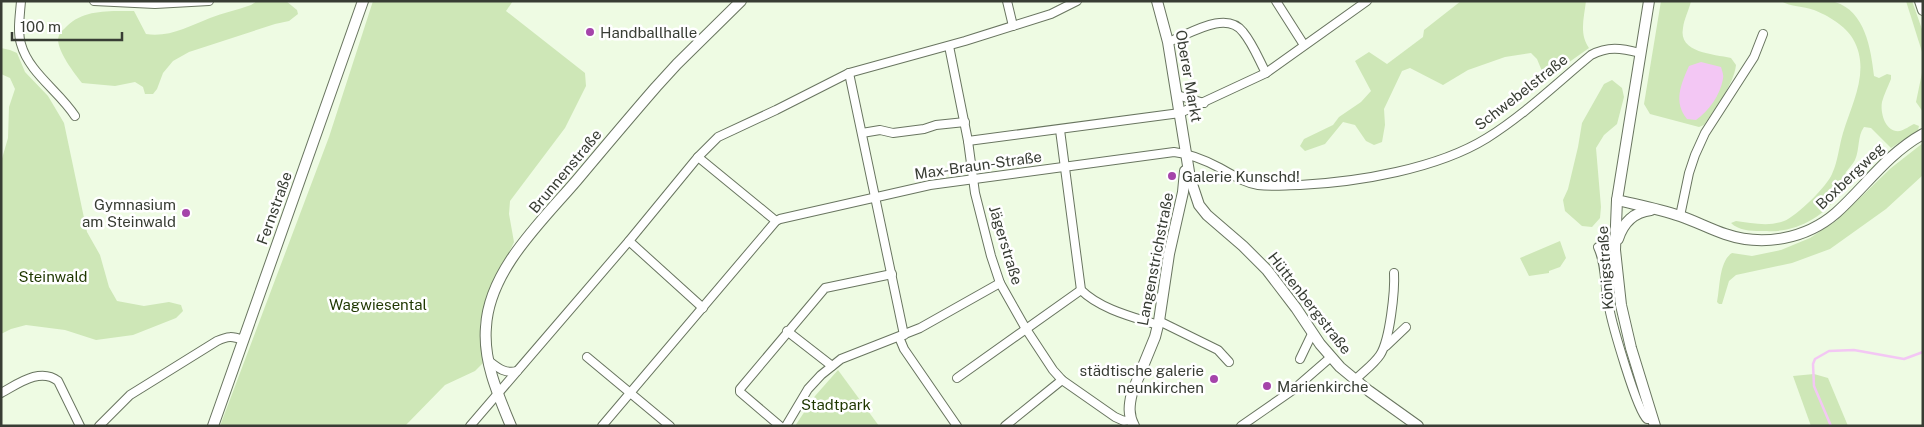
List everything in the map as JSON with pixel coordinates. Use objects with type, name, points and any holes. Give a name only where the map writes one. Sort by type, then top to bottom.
[{"type":"street","points":[[21,1],[20,43],[26,58],[75,116]]},
{"type":"street","points":[[94,1],[140,4],[209,1]]},
{"type":"street","name":"Fernstraße","points":[[213,426],[363,1]]},
{"type":"street","name":"Brunnenstraße","points":[[511,426],[498,393],[489,361],[486,326],[490,306],[499,282],[523,243],[656,87],[741,1]]},
{"type":"street","points":[[470,426],[629,241],[698,157],[710,144],[728,131],[776,110],[849,73],[949,46],[1013,26],[1050,14],[1077,1]]},
{"type":"street","name":"Oberer Markt","points":[[1157,1],[1168,42],[1186,156]]},
{"type":"street","points":[[1276,1],[1304,45]]},
{"type":"street","points":[[968,141],[1180,113],[1266,73],[1367,1]]},
{"type":"street","name":"Königstraße","points":[[1649,1],[1617,200],[1615,250],[1621,305],[1631,348],[1654,423]]},
{"type":"street","points":[[1920,1],[1923,10]]},
{"type":"street","points":[[1007,5],[1013,26]]},
{"type":"street","points":[[1168,42],[1218,23],[1231,23],[1238,26],[1244,32],[1266,73]]},
{"type":"street","points":[[1680,216],[1688,173],[1695,155],[1706,133],[1754,56],[1763,34]]},
{"type":"street","name":"Jägerstraße","points":[[949,46],[968,141],[973,178],[987,241],[1000,283],[1047,363],[1062,380],[1115,417],[1132,423]]},
{"type":"street","name":"Schwebelstraße","points":[[1186,156],[1203,160],[1246,181],[1265,186],[1333,182],[1426,164],[1478,143],[1508,123],[1591,55],[1600,50],[1620,48],[1640,53]]},
{"type":"street","points":[[849,73],[892,274],[904,349],[957,426]]},
{"type":"street","points":[[1177,95],[1204,103]]},
{"type":"street","points":[[862,133],[880,130],[893,133],[924,130],[936,125],[964,122]]},
{"type":"street","points":[[1060,130],[1081,290],[1087,296],[1112,309],[1159,323],[1218,350],[1229,362]]},
{"type":"street","name":"Boxbergweg","points":[[1617,200],[1680,216],[1727,234],[1746,239],[1768,241],[1805,232],[1835,214],[1890,158],[1923,134]]},
{"type":"street","name":"Max-Braun-Straße","points":[[776,221],[787,216],[875,196],[973,178],[1065,167],[1141,155],[1174,152],[1186,156]]},
{"type":"street","name":"Langenstrichstraße","points":[[1132,423],[1129,411],[1132,394],[1159,323],[1169,254],[1180,204],[1186,156]]},
{"type":"street","name":"Hüttenbergstraße","points":[[1186,156],[1193,193],[1199,206],[1267,270],[1331,357],[1355,380],[1418,426]]},
{"type":"street","points":[[602,426],[776,221],[698,157]]},
{"type":"street","points":[[1180,204],[1187,203],[1199,206]]},
{"type":"street","points":[[1615,250],[1622,229],[1630,219],[1644,210],[1655,209]]},
{"type":"street","points":[[629,241],[704,308]]},
{"type":"street","name":"Königstraße","points":[[1598,248],[1604,264],[1609,308],[1641,413],[1654,423]]},
{"type":"street","points":[[1355,380],[1377,359],[1384,347],[1389,325],[1394,273]]},
{"type":"street","points":[[780,426],[740,391],[787,331],[825,288],[892,274]]},
{"type":"street","points":[[786,426],[808,389],[832,366],[846,356],[902,336],[1000,283]]},
{"type":"street","points":[[957,378],[1081,290]]},
{"type":"street","points":[[1609,308],[1621,305]]},
{"type":"street","points":[[1384,347],[1406,327]]},
{"type":"street","points":[[787,331],[832,366]]},
{"type":"street","points":[[99,426],[130,395],[218,341],[233,336],[243,340]]},
{"type":"street","points":[[1300,359],[1311,336]]},
{"type":"street","points":[[587,357],[670,426]]},
{"type":"street","points":[[1242,426],[1293,390],[1331,357]]},
{"type":"street","points":[[489,361],[497,368],[506,372],[517,371]]},
{"type":"street","points":[[1,393],[28,379],[47,375],[58,381],[80,426]]},
{"type":"street","points":[[1005,426],[1062,380]]},
{"type":"street","points":[[1110,426],[1115,417]]},
{"type":"green space","points":[[257,1],[286,1],[297,10],[298,14],[289,21],[189,52],[173,61],[163,73],[153,94],[145,94],[143,87],[135,82],[115,86],[82,83],[67,62],[59,44],[60,33],[74,20],[81,16],[98,12],[134,11],[146,34],[154,35],[179,31],[215,16],[251,5]]},
{"type":"green space","name":"Wagwiesental","points":[[373,1],[513,1],[506,11],[585,73],[586,86],[565,128],[510,201],[509,214],[514,242],[485,302],[480,324],[483,363],[475,371],[445,385],[405,426],[220,426],[329,137]]},
{"type":"green space","points":[[1461,1],[1586,1],[1583,31],[1589,48],[1551,75],[1544,76],[1537,59],[1531,53],[1505,57],[1468,70],[1443,85],[1410,68],[1402,71],[1384,109],[1385,125],[1382,142],[1374,145],[1366,141],[1355,125],[1343,122],[1325,144],[1305,151],[1300,146],[1304,139],[1333,125],[1339,117],[1361,102],[1371,91],[1355,61],[1369,52],[1387,64],[1423,37],[1424,30]]},
{"type":"green space","points":[[1661,1],[1691,1],[1683,28],[1683,36],[1686,43],[1699,51],[1731,58],[1736,65],[1732,80],[1723,96],[1704,125],[1699,127],[1650,114],[1644,104]]},
{"type":"green space","points":[[1781,1],[1835,2],[1853,14],[1865,32],[1874,76],[1879,78],[1887,74],[1891,75],[1882,102],[1883,116],[1887,125],[1895,131],[1900,131],[1914,124],[1919,126],[1918,130],[1891,148],[1871,128],[1864,127],[1860,135],[1855,160],[1846,172],[1839,194],[1826,210],[1808,222],[1788,229],[1777,231],[1748,230],[1739,228],[1731,223],[1736,221],[1766,224],[1784,221],[1818,193],[1829,179],[1836,164],[1860,74],[1858,51],[1853,39],[1846,30],[1819,12]]},
{"type":"green space","points":[[1906,1],[1912,1],[1923,32],[1923,55]]},
{"type":"green space","name":"Steinwald","points":[[1,48],[17,53],[25,72],[48,96],[64,123],[87,232],[100,255],[109,287],[117,301],[144,306],[169,302],[181,305],[183,311],[176,318],[133,335],[96,340],[65,330],[26,325],[1,334],[1,162],[8,138],[9,107],[15,89],[10,78],[1,74]]},
{"type":"green space","points":[[1923,68],[1923,112],[1916,102]]},
{"type":"green space","points":[[1612,80],[1622,88],[1624,97],[1617,124],[1604,135],[1596,148],[1601,207],[1600,218],[1592,227],[1582,226],[1565,211],[1563,200],[1568,189],[1582,123],[1604,84]]},
{"type":"green space","points":[[1923,143],[1923,175],[1886,209],[1830,249],[1792,263],[1736,275],[1729,281],[1722,304],[1717,302],[1722,268],[1732,253],[1752,256],[1781,250],[1810,238],[1836,221],[1891,168]]},
{"type":"green space","points":[[1560,241],[1566,258],[1560,267],[1549,271],[1549,273],[1529,276],[1520,258]]},
{"type":"green space","name":"Stadtpark","points":[[838,370],[879,426],[795,426],[815,396]]},
{"type":"green space","points":[[1814,374],[1828,378],[1848,426],[1811,426],[1793,376]]},
{"type":"shaded area","points":[[1701,62],[1721,67],[1723,74],[1722,85],[1717,97],[1705,112],[1696,120],[1687,119],[1680,106],[1681,86],[1689,66]]},
{"type":"waterway","points":[[1831,426],[1814,386],[1813,364],[1815,359],[1829,351],[1854,350],[1904,359],[1923,352]]},
{"type":"place","name":"Handballhalle","points":[[590,32]]},
{"type":"place","name":"Galerie Kunschd!","points":[[1172,176]]},
{"type":"place","name":"Gymnasium am Steinwald","points":[[186,213]]},
{"type":"place","name":"städtische galerie neunkirchen","points":[[1214,379]]},
{"type":"place","name":"Marienkirche","points":[[1267,386]]}]
